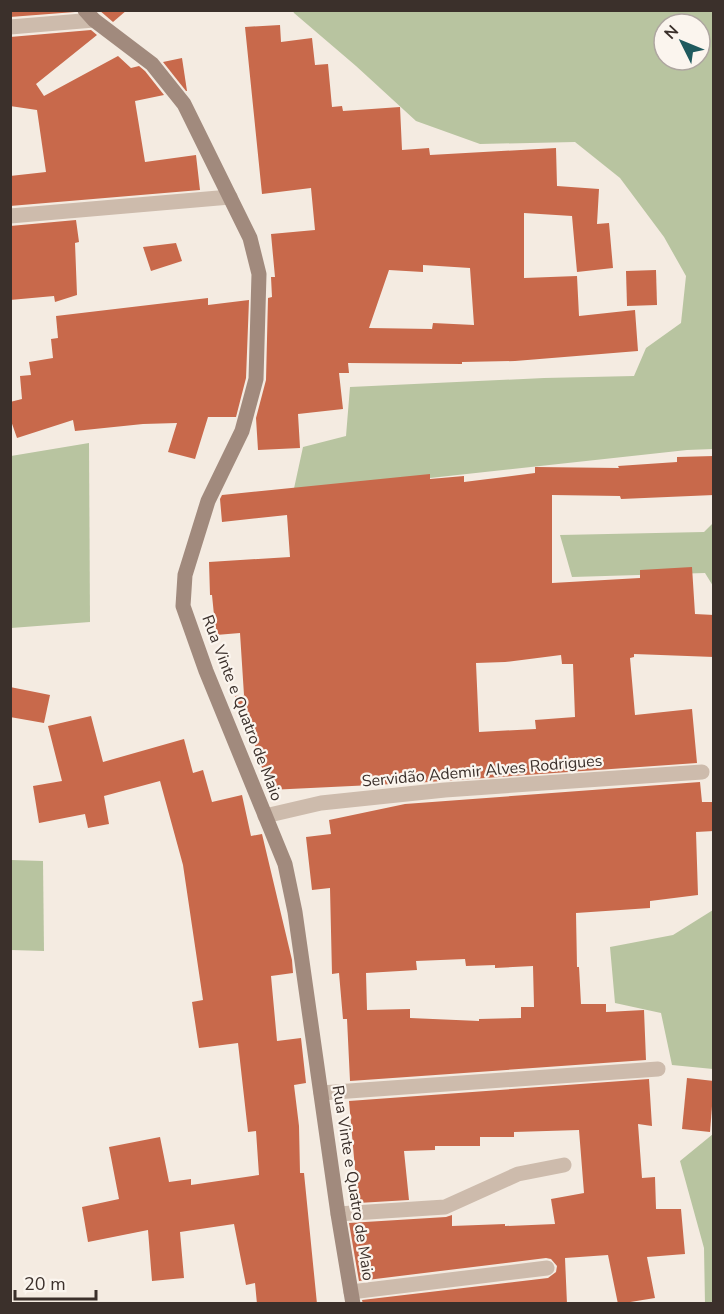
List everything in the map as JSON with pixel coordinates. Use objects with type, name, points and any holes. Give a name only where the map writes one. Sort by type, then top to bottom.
[{"type":"street","points":[[10,27],[90,15]]},
{"type":"street","name":"Rua Vinte e Quatro de Maio","points":[[90,15],[152,64],[184,104],[250,238],[258,274],[256,379],[242,431],[208,501],[201,522],[185,575],[183,606],[206,671],[285,864],[295,912],[352,1298]]},
{"type":"street","points":[[10,216],[230,197]]},
{"type":"street","name":"Servidão Ademir Alves Rodrigues","points":[[266,816],[321,803],[445,790],[702,772]]},
{"type":"street","points":[[321,1093],[658,1069]]},
{"type":"street","points":[[338,1215],[445,1206],[518,1174],[564,1165]]},
{"type":"street","points":[[352,1298],[548,1268]]},
{"type":"green space","points":[[293,11],[713,11],[713,449],[293,493],[303,447],[346,436],[350,387],[634,376],[646,348],[681,323],[686,276],[664,237],[620,178],[575,142],[480,144],[416,121]]},
{"type":"green space","points":[[89,443],[90,622],[11,628],[11,456]]},
{"type":"green space","points":[[713,523],[713,586],[705,573],[572,577],[560,535],[704,532]]},
{"type":"green space","points":[[11,860],[43,861],[44,951],[11,950]]},
{"type":"green space","points":[[713,910],[713,1069],[672,1065],[661,1013],[615,1003],[610,947],[673,935]]},
{"type":"green space","points":[[713,1134],[714,1303],[705,1304],[704,1248],[680,1161]]},
{"type":"building","points":[[10,10],[75,10],[75,12],[10,17]]},
{"type":"building","points":[[99,10],[127,10],[113,22]]},
{"type":"building","points":[[280,25],[281,42],[312,38],[315,65],[328,64],[332,107],[342,106],[343,111],[400,107],[402,150],[429,148],[430,155],[556,148],[557,186],[599,189],[597,224],[609,223],[613,268],[577,272],[572,216],[524,213],[524,278],[577,276],[579,316],[635,310],[638,351],[515,361],[462,362],[462,364],[348,363],[349,373],[339,373],[343,409],[298,414],[300,448],[258,450],[256,418],[266,380],[268,298],[272,297],[271,277],[275,277],[271,234],[315,230],[311,188],[262,194],[245,27]],"holes":[[[423,265],[470,268],[474,325],[433,323],[432,329],[369,328],[389,270],[423,272]]]},
{"type":"building","points":[[91,30],[97,35],[36,84],[44,96],[118,56],[131,68],[139,66],[164,95],[135,101],[145,162],[196,155],[200,190],[10,206],[10,176],[46,172],[37,110],[10,106],[10,37]]},
{"type":"building","points":[[182,58],[187,91],[163,62]]},
{"type":"building","points":[[76,220],[79,242],[75,243],[77,295],[55,302],[54,296],[10,300],[10,226]]},
{"type":"building","points":[[176,243],[182,261],[151,271],[143,247]]},
{"type":"building","points":[[656,270],[657,305],[627,306],[626,271]]},
{"type":"building","points":[[208,298],[208,305],[249,300],[246,378],[236,417],[208,417],[195,459],[168,452],[177,423],[75,431],[73,420],[17,438],[10,418],[10,402],[22,399],[20,376],[31,375],[29,362],[53,358],[51,339],[58,338],[56,316]]},
{"type":"building","points":[[714,456],[714,495],[621,499],[620,496],[552,495],[552,583],[640,578],[640,570],[692,567],[695,614],[714,615],[714,657],[634,654],[634,657],[630,658],[635,715],[692,709],[697,763],[414,783],[269,790],[248,723],[243,724],[235,696],[244,695],[240,633],[216,635],[212,595],[210,595],[209,562],[290,557],[287,515],[222,522],[220,499],[222,495],[430,474],[430,479],[464,476],[464,482],[535,473],[535,467],[619,468],[618,466],[677,462],[677,457]],"holes":[[[561,655],[562,664],[573,664],[575,717],[535,720],[536,729],[479,732],[476,663]]]},
{"type":"building","points":[[10,687],[50,695],[44,723],[10,717]]},
{"type":"building","points":[[91,716],[103,762],[184,739],[193,773],[203,770],[212,802],[242,795],[251,836],[262,834],[292,960],[293,973],[271,976],[277,1041],[301,1038],[306,1083],[294,1085],[299,1126],[300,1173],[304,1173],[317,1304],[257,1304],[255,1283],[246,1285],[234,1224],[180,1232],[184,1278],[152,1281],[148,1230],[88,1242],[82,1207],[119,1199],[109,1147],[160,1137],[169,1182],[191,1179],[191,1185],[259,1175],[256,1131],[248,1132],[238,1043],[199,1048],[192,1002],[203,1000],[183,865],[160,781],[104,796],[109,824],[88,828],[85,814],[39,823],[33,786],[62,781],[48,726]]},
{"type":"building","points":[[700,782],[702,802],[712,802],[714,831],[696,832],[698,895],[650,901],[650,908],[576,913],[577,967],[579,967],[581,1004],[606,1004],[606,1012],[644,1010],[646,1060],[350,1081],[347,1019],[343,1019],[339,973],[332,974],[330,888],[312,890],[306,837],[331,834],[329,820],[405,804]],"holes":[[[465,959],[466,966],[495,965],[495,968],[533,966],[534,1007],[521,1007],[521,1018],[479,1019],[479,1021],[410,1018],[410,1009],[367,1010],[366,973],[417,970],[416,961]]]},
{"type":"building","points":[[687,1078],[714,1081],[710,1132],[682,1129]]},
{"type":"building","points":[[649,1079],[652,1126],[638,1124],[642,1178],[655,1177],[656,1209],[681,1209],[685,1254],[647,1257],[655,1298],[618,1304],[608,1255],[565,1258],[567,1304],[363,1304],[362,1300],[548,1278],[556,1272],[557,1266],[551,1259],[546,1258],[359,1281],[349,1223],[452,1215],[452,1226],[555,1224],[551,1199],[584,1193],[579,1130],[514,1132],[514,1137],[480,1137],[480,1146],[435,1146],[435,1150],[404,1151],[409,1200],[358,1203],[349,1101]]}]
